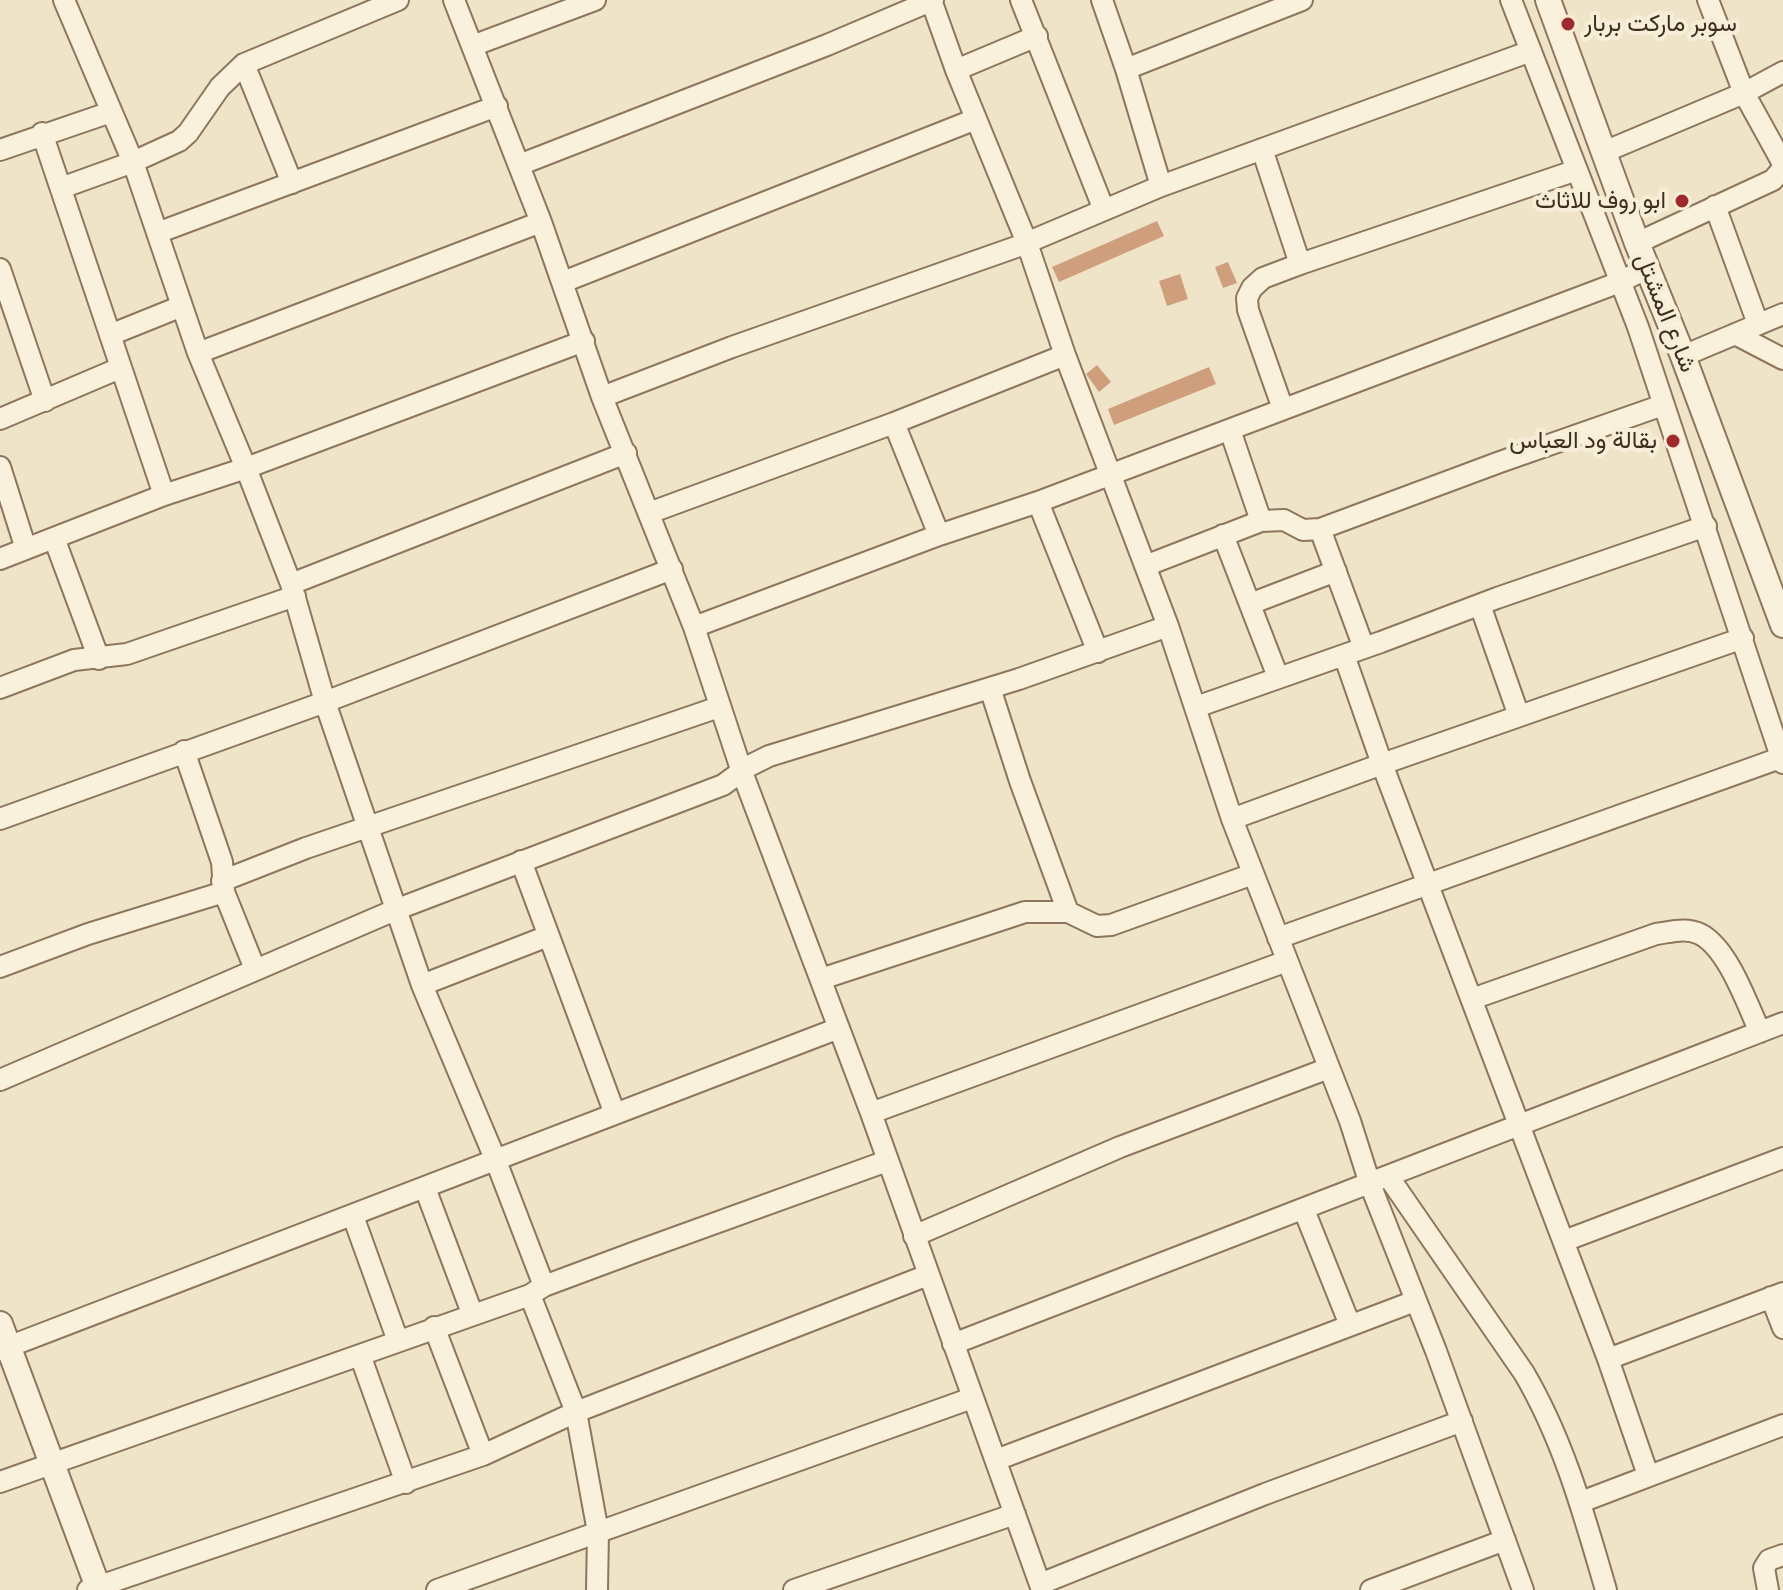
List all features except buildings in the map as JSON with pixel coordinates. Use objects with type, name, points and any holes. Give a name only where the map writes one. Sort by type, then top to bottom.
[{"type":"street","points":[[64,0],[133,162],[198,353],[293,590],[325,702],[395,910],[422,985],[496,1161],[576,1412],[598,1532],[597,1590]]},
{"type":"street","points":[[61,188],[133,162],[179,141],[220,87],[244,64],[398,0]]},
{"type":"street","points":[[454,0],[541,222],[602,397],[694,627],[742,772],[871,1113],[1041,1587],[1265,1494],[1462,1421]]},
{"type":"street","points":[[472,46],[595,0]]},
{"type":"street","points":[[519,165],[827,45],[932,0],[956,70],[1027,243],[1065,355],[1168,626],[1232,819],[1329,1068],[1379,1180],[1415,1301],[1523,1590]]},
{"type":"street","points":[[1021,0],[1104,210]]},
{"type":"street","points":[[1102,0],[1161,186]]},
{"type":"street","points":[[1126,69],[1302,0]]},
{"type":"street","points":[[1278,938],[1782,759],[1638,327],[1511,0]]},
{"type":"street","name":"شارع المشتل","points":[[1548,0],[1783,625]]},
{"type":"street","points":[[1637,243],[1773,180],[1782,169],[1782,162],[1744,93],[1708,0]]},
{"type":"street","points":[[956,70],[1037,36]]},
{"type":"street","points":[[602,397],[732,347],[1027,243],[1161,186],[1531,51]]},
{"type":"street","points":[[244,64],[292,183]]},
{"type":"street","points":[[1604,152],[1744,93],[1783,72]]},
{"type":"street","points":[[157,233],[497,106]]},
{"type":"street","points":[[0,150],[42,133],[111,112]]},
{"type":"street","points":[[563,282],[976,119]]},
{"type":"street","points":[[42,133],[164,495]]},
{"type":"street","points":[[1262,149],[1300,264]]},
{"type":"street","points":[[1283,409],[1248,310],[1247,298],[1263,278],[1577,170]]},
{"type":"street","points":[[1715,206],[1758,324]]},
{"type":"street","points":[[198,353],[541,222]]},
{"type":"street","points":[[694,627],[1230,430],[1620,282],[1647,268]]},
{"type":"street","points":[[2,281],[45,401]]},
{"type":"street","points":[[110,335],[182,306]]},
{"type":"street","points":[[1683,356],[1783,314]]},
{"type":"street","points":[[1735,334],[1783,359]]},
{"type":"street","points":[[0,559],[164,495],[246,468],[584,341]]},
{"type":"street","points":[[649,513],[894,423],[1065,355]]},
{"type":"street","points":[[0,419],[120,368]]},
{"type":"street","points":[[1145,566],[1261,521],[1284,520],[1303,530],[1320,529],[1663,405]]},
{"type":"street","points":[[894,423],[939,535]]},
{"type":"street","points":[[1230,430],[1261,521]]},
{"type":"street","points":[[0,688],[74,660],[127,654],[293,590],[626,453]]},
{"type":"street","points":[[0,467],[26,549]]},
{"type":"street","points":[[1038,502],[1098,652]]},
{"type":"street","points":[[1196,707],[1706,526]]},
{"type":"street","points":[[1320,529],[1364,648]]},
{"type":"street","points":[[1223,535],[1278,677]]},
{"type":"street","points":[[54,538],[99,659]]},
{"type":"street","points":[[0,819],[325,702],[672,569]]},
{"type":"street","points":[[1250,604],[1336,571]]},
{"type":"street","points":[[1480,605],[1519,716]]},
{"type":"street","points":[[0,1080],[395,910],[723,785],[758,761],[793,747],[990,688],[1168,626]]},
{"type":"street","points":[[1232,819],[1743,638]]},
{"type":"street","points":[[1344,655],[1382,764],[1608,1359],[1648,1475]]},
{"type":"street","points":[[990,688],[1068,912]]},
{"type":"street","points":[[0,967],[223,886],[368,828],[719,707]]},
{"type":"street","points":[[184,751],[222,862],[223,886],[255,969]]},
{"type":"street","points":[[521,861],[615,1114]]},
{"type":"street","points":[[821,979],[1025,912],[1068,912],[1097,926],[1111,925],[1253,874]]},
{"type":"street","points":[[1472,999],[1656,934],[1683,930],[1701,934],[1721,955],[1760,1032]]},
{"type":"street","points":[[422,985],[548,936]]},
{"type":"street","points":[[871,1113],[1287,961]]},
{"type":"street","points":[[953,1344],[1783,1023]]},
{"type":"street","points":[[4,1349],[839,1028]]},
{"type":"street","points":[[914,1236],[1120,1147],[1329,1068]]},
{"type":"street","points":[[1564,1241],[1783,1158]]},
{"type":"street","points":[[0,1482],[360,1355],[887,1161]]},
{"type":"street","points":[[1379,1180],[1524,1373],[1554,1430],[1581,1502],[1606,1590]]},
{"type":"street","points":[[425,1188],[472,1313]]},
{"type":"street","points":[[1304,1210],[1350,1325]]},
{"type":"street","points":[[353,1216],[398,1341]]},
{"type":"street","points":[[0,1324],[4,1349],[53,1462],[95,1589],[483,1455],[576,1412],[928,1275]]},
{"type":"street","points":[[1608,1359],[1777,1295],[1783,1328]]},
{"type":"street","points":[[996,1460],[1415,1301]]},
{"type":"street","points":[[434,1327],[483,1455]]},
{"type":"street","points":[[360,1355],[406,1483]]},
{"type":"street","points":[[437,1590],[972,1398]]},
{"type":"street","points":[[1581,1502],[1783,1425]]},
{"type":"street","points":[[794,1590],[1015,1514]]},
{"type":"street","points":[[1371,1590],[1505,1540]]},
{"type":"street","points":[[1768,1590],[1764,1568],[1769,1560],[1783,1555]]},
{"type":"place","name":"سوبر ماركت بربار","points":[[1568,24]]},
{"type":"place","name":"ابو روف للاثاث","points":[[1682,201]]},
{"type":"place","name":"بقالة ود العباس","points":[[1673,441]]}]
